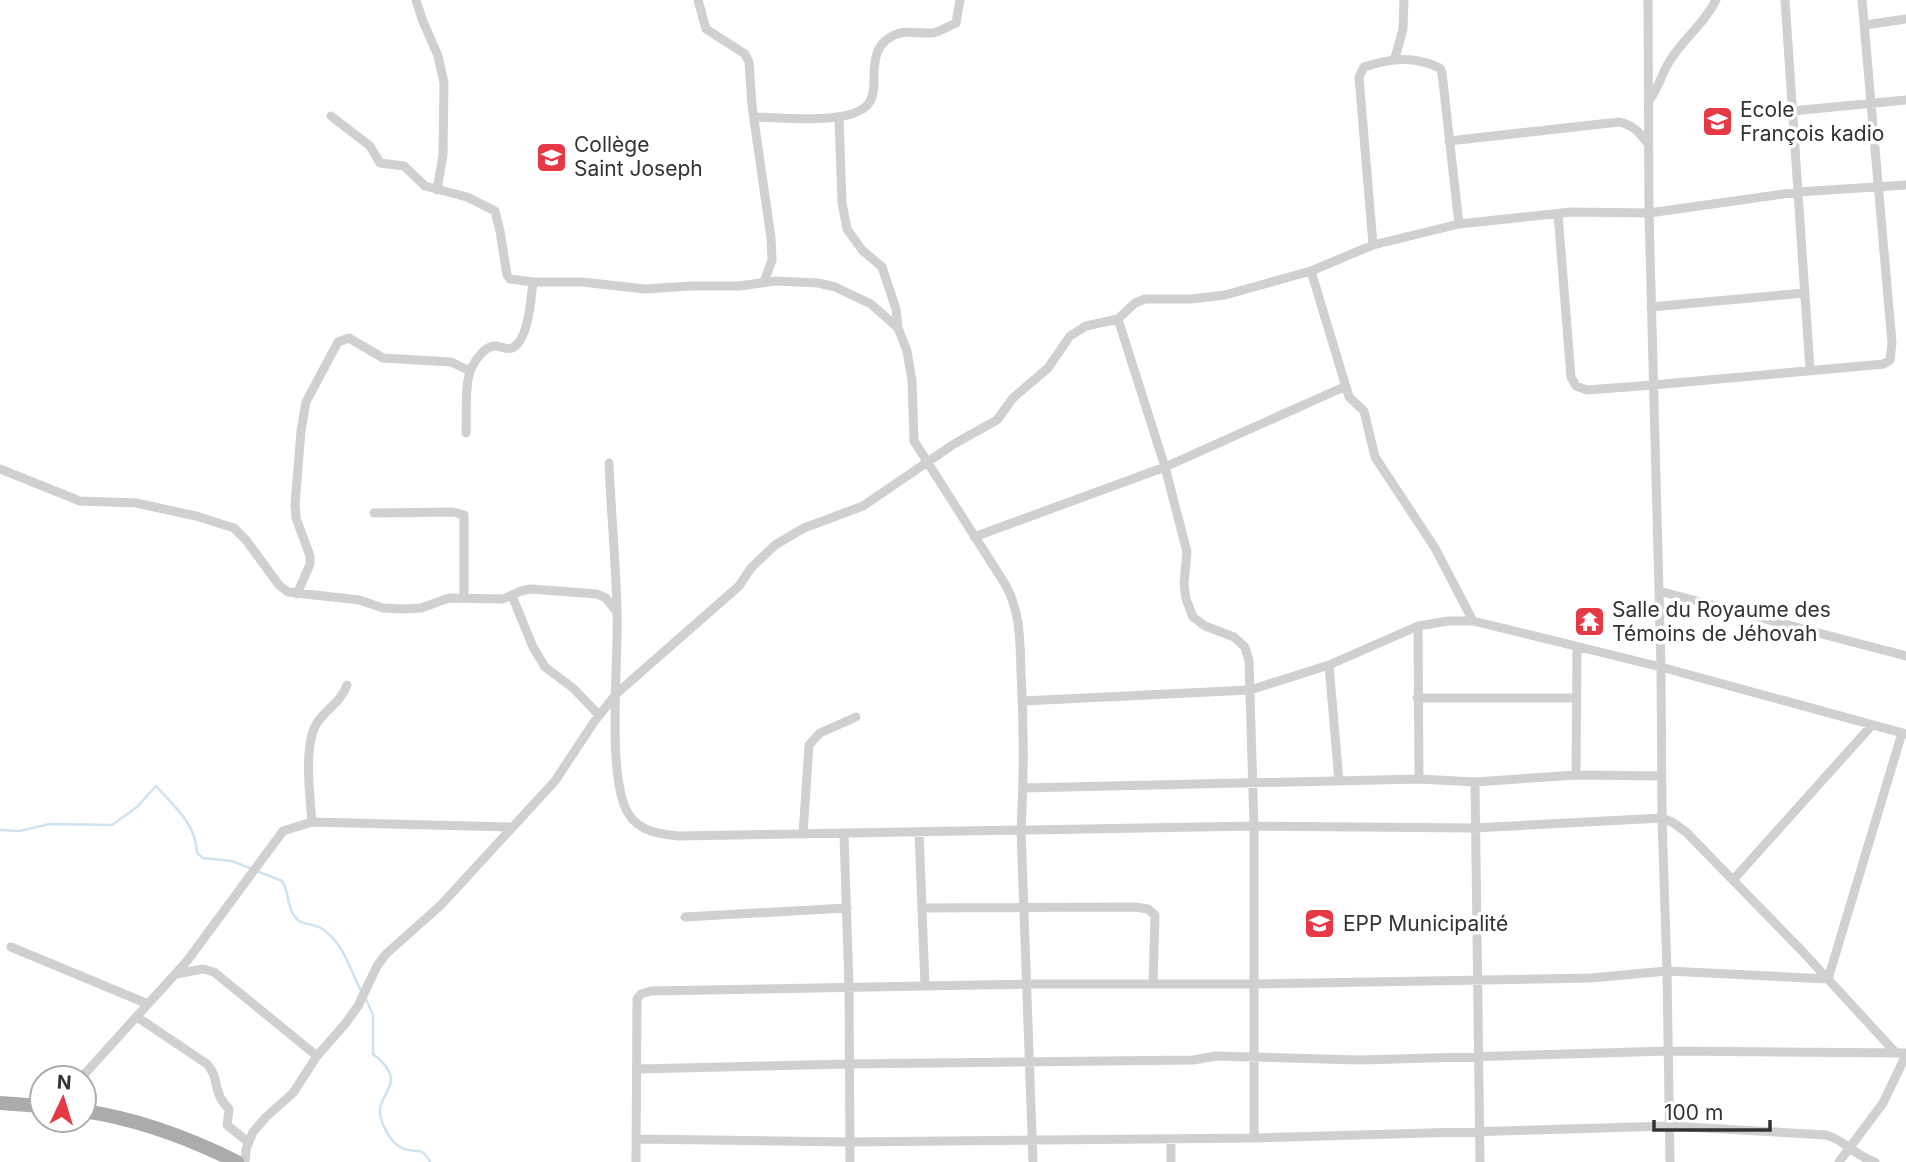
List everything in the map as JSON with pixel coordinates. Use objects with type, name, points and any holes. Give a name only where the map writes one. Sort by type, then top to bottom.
[{"type":"main road","points":[[0,1103],[28,1105]]},
{"type":"main road","points":[[98,1114],[171,1133],[237,1162]]},
{"type":"street","points":[[416,0],[435,46],[444,83],[443,155],[437,190]]},
{"type":"street","points":[[698,0],[706,29],[745,54],[749,62],[771,238],[772,260],[764,282]]},
{"type":"street","points":[[754,117],[839,118],[860,111],[868,106],[873,97],[875,57],[881,45],[890,37],[905,31],[934,33],[956,23],[960,0]]},
{"type":"street","points":[[1395,58],[1403,29],[1404,0]]},
{"type":"street","points":[[1648,0],[1648,213],[1661,667],[1670,1162]]},
{"type":"street","points":[[1650,99],[1671,58],[1716,0]]},
{"type":"street","points":[[1785,0],[1810,370]]},
{"type":"street","points":[[1558,214],[1571,377],[1576,386],[1587,390],[1653,385],[1884,364],[1890,360],[1892,343],[1862,0]]},
{"type":"street","points":[[1865,25],[1906,19]]},
{"type":"street","points":[[1373,245],[1359,78],[1364,67],[1395,58],[1421,59],[1440,68],[1442,73],[1459,224]]},
{"type":"street","points":[[1792,111],[1906,100]]},
{"type":"street","points":[[331,116],[370,146],[380,163],[404,166],[425,186],[467,197],[495,211],[510,279],[582,282],[645,289],[739,286],[764,282],[818,284],[835,287],[871,304],[898,328]]},
{"type":"street","points":[[839,118],[842,203],[847,229],[862,250],[882,267],[897,309],[898,328],[908,351],[911,368],[912,434],[1014,600],[1018,620],[1023,701],[1021,830],[1025,984],[1033,1162]]},
{"type":"street","points":[[1449,141],[1619,122],[1638,130],[1648,144]]},
{"type":"street","points":[[245,1162],[248,1142],[260,1123],[293,1093],[317,1056],[358,1006],[377,966],[386,954],[441,905],[555,781],[617,693],[738,586],[751,568],[775,545],[804,528],[863,506],[927,462],[997,420],[1013,398],[1048,368],[1070,336],[1086,326],[1118,319],[1135,303],[1145,299],[1191,299],[1226,295],[1311,271],[1373,245],[1459,224],[1558,214],[1648,213],[1798,192],[1906,185]]},
{"type":"street","points":[[1311,271],[1349,397],[1364,411],[1368,420],[1368,434],[1375,457],[1435,548],[1473,621]]},
{"type":"street","points":[[466,433],[470,371],[485,350],[496,346],[508,348],[516,345],[530,317],[533,282]]},
{"type":"street","points":[[1651,307],[1804,292]]},
{"type":"street","points":[[1118,319],[1165,467],[1187,552],[1184,583],[1186,599],[1193,617],[1205,626],[1234,637],[1245,647],[1249,662],[1254,826],[1254,1138]]},
{"type":"street","points":[[298,594],[310,564],[310,556],[296,518],[295,505],[301,431],[306,402],[338,342],[349,338],[383,358],[451,362],[470,371]]},
{"type":"street","points":[[974,537],[1165,467],[1346,386]]},
{"type":"street","points":[[609,463],[617,613],[616,748],[620,782],[628,814],[640,826],[657,834],[679,836],[844,835],[1254,826],[1474,828],[1662,818],[1686,832],[1903,1054],[1901,1077],[1839,1162]]},
{"type":"street","points":[[0,469],[80,501],[136,503],[196,516],[234,528],[247,540],[279,586],[288,592],[359,600],[383,608],[402,609],[421,608],[449,598],[503,599],[531,589],[597,594],[606,598],[617,613]]},
{"type":"street","points":[[374,513],[453,512],[464,515],[464,598]]},
{"type":"street","points":[[1659,591],[1906,656]]},
{"type":"street","points":[[512,596],[533,647],[545,667],[573,688],[599,715]]},
{"type":"street","points":[[1023,701],[1251,690],[1329,665],[1418,626],[1448,621],[1473,621],[1661,667],[1904,734],[1828,979]]},
{"type":"street","points":[[1418,626],[1419,779]]},
{"type":"street","points":[[1576,775],[1577,648]]},
{"type":"street","points":[[1329,665],[1339,781]]},
{"type":"street","points":[[312,822],[309,787],[311,738],[314,727],[343,696],[346,685]]},
{"type":"street","points":[[1417,698],[1576,698]]},
{"type":"street","points":[[803,834],[809,745],[820,733],[856,717]]},
{"type":"street","points":[[1733,880],[1872,724]]},
{"type":"street","points":[[1023,788],[1419,779],[1475,782],[1576,775],[1661,776]]},
{"type":"street","points":[[1475,782],[1480,1162]]},
{"type":"street","points":[[93,1064],[176,974],[283,831],[312,822],[512,827]]},
{"type":"street","points":[[919,832],[925,986]]},
{"type":"street","points":[[844,835],[848,908],[849,1162]]},
{"type":"street","points":[[685,916],[848,908]]},
{"type":"street","points":[[924,908],[1147,909],[1155,915],[1156,927],[1153,983]]},
{"type":"street","points":[[11,947],[148,1004]]},
{"type":"street","points":[[176,974],[203,969],[214,972],[317,1056]]},
{"type":"street","points":[[636,1162],[637,999],[641,994],[651,991],[1591,978],[1667,971],[1828,979]]},
{"type":"street","points":[[137,1017],[207,1064],[214,1075],[218,1096],[229,1110],[228,1125],[248,1142]]},
{"type":"street","points":[[638,1069],[848,1063],[1193,1060],[1216,1056],[1360,1060],[1669,1051],[1903,1054]]},
{"type":"street","points":[[637,1139],[1033,1141],[1480,1133],[1669,1126],[1810,1132],[1838,1138],[1860,1156],[1875,1162]]},
{"type":"street","points":[[1171,1139],[1171,1162]]},
{"type":"waterway","points":[[0,830],[19,831],[50,824],[112,825],[137,807],[156,786],[189,825],[197,853],[203,858],[232,861],[282,881],[295,917],[331,936],[342,950],[361,991]]},
{"type":"waterway","points":[[365,997],[373,1015],[373,1054],[390,1074],[391,1082],[381,1104],[382,1122],[396,1144],[407,1150],[424,1153],[430,1162]]},
{"type":"place","name":"Ecole François kadio","points":[[1717,122]]},
{"type":"place","name":"Collège Saint Joseph","points":[[551,157]]},
{"type":"place","name":"Salle du Royaume des Témoins de Jéhovah","points":[[1589,622]]},
{"type":"place","name":"EPP Municipalité","points":[[1320,924]]}]
